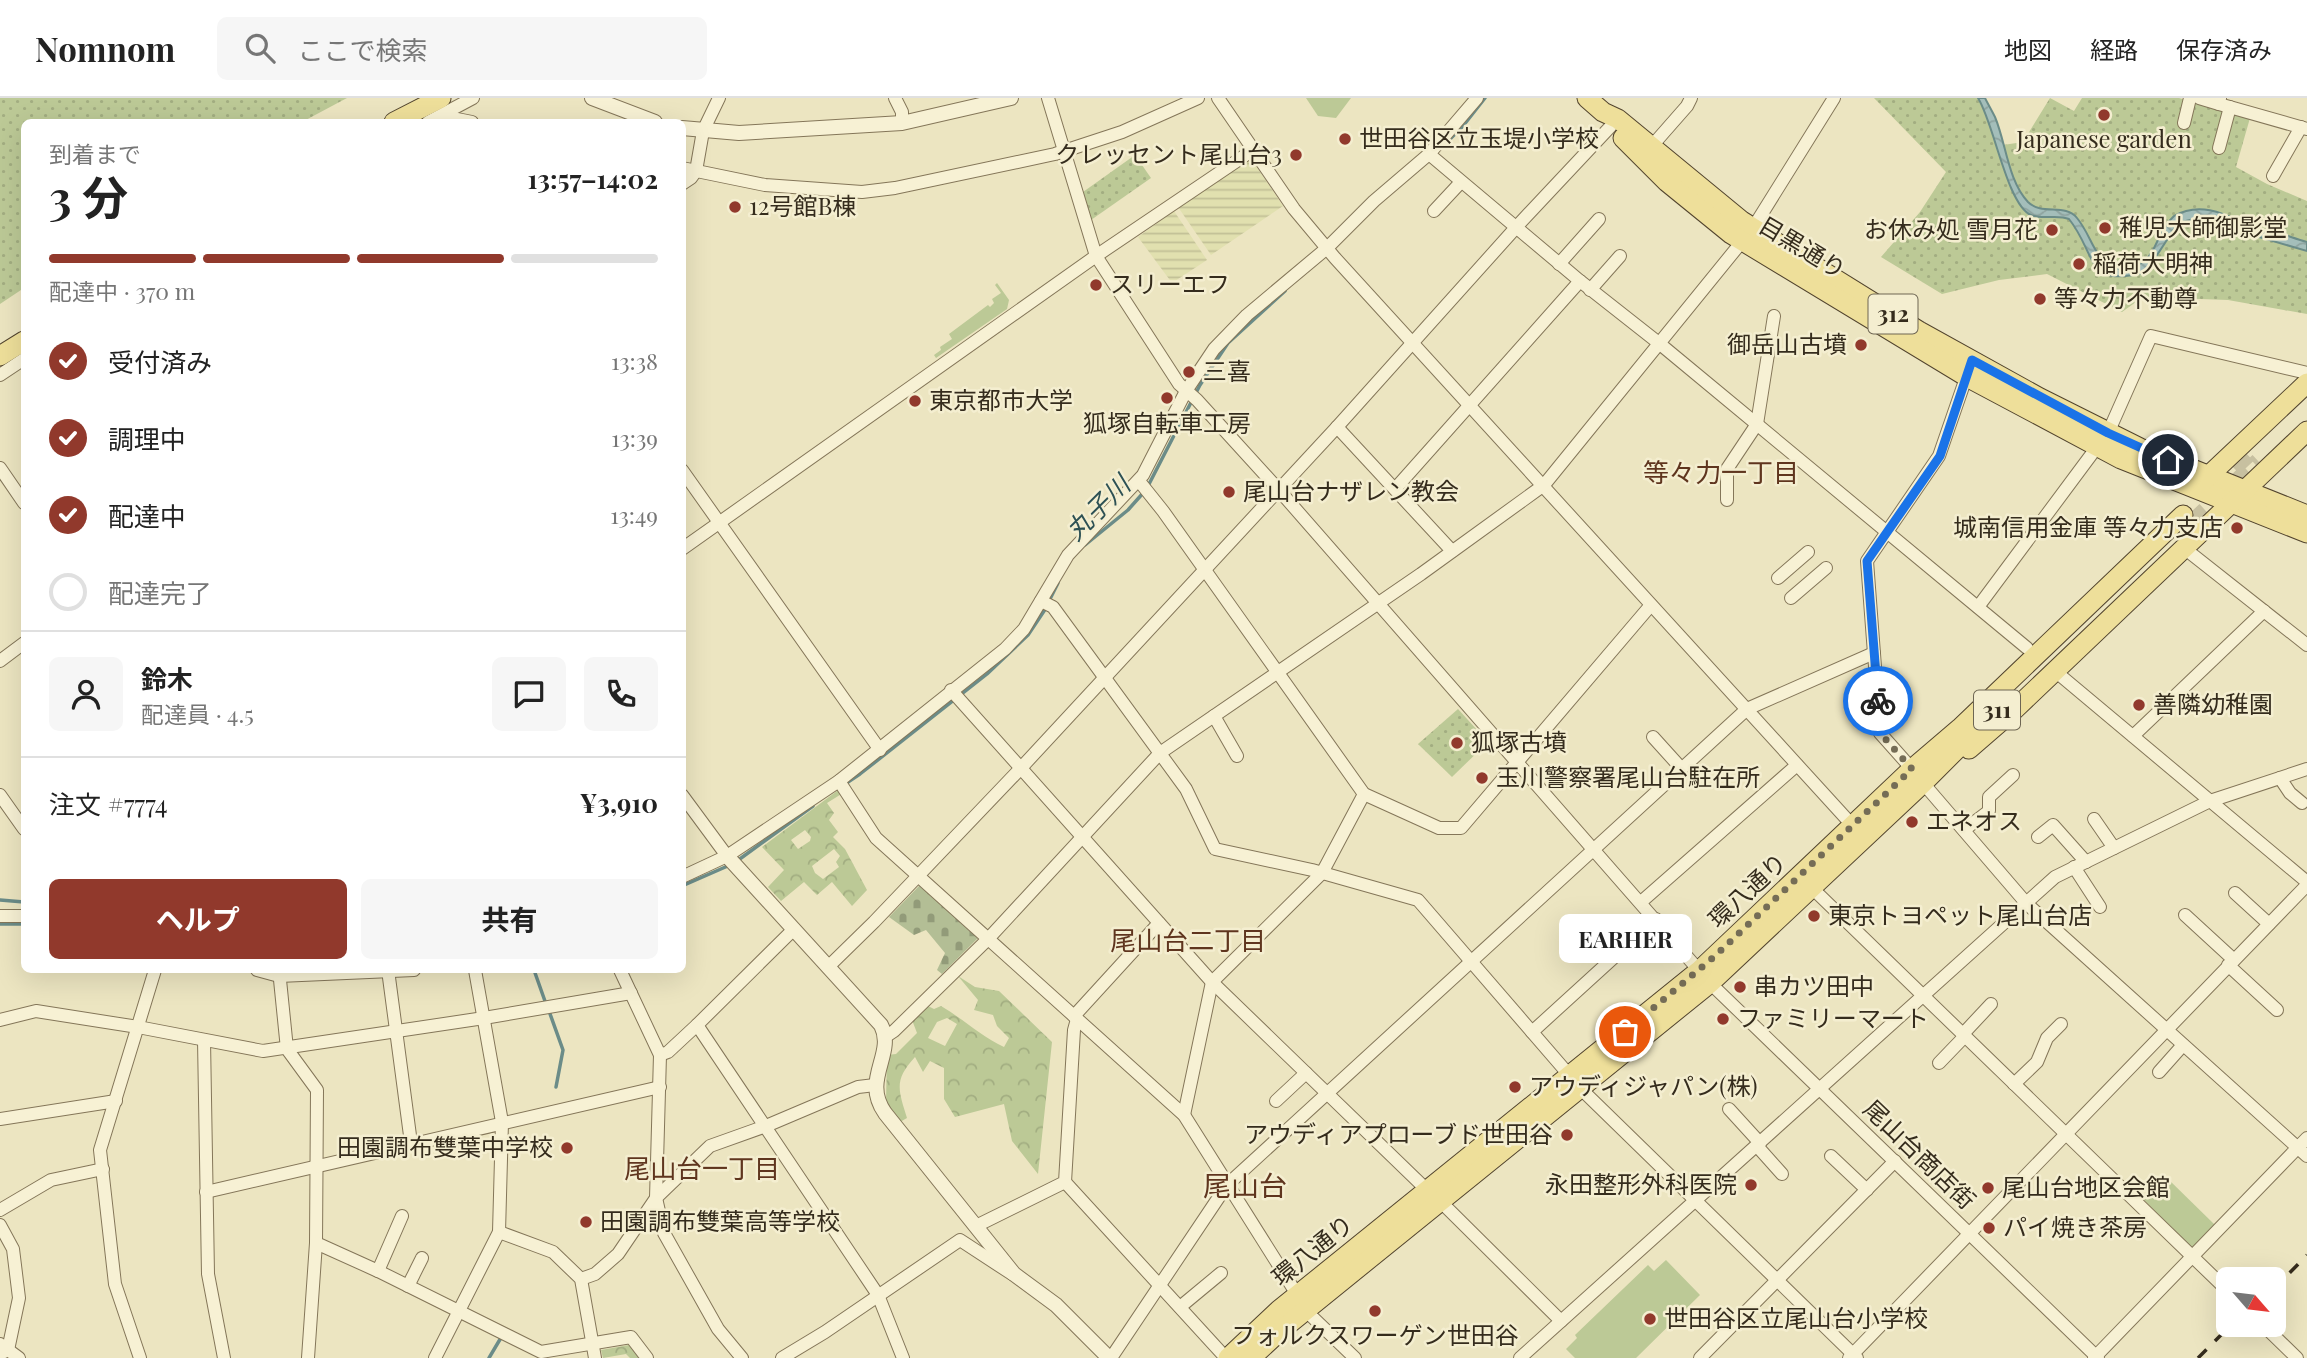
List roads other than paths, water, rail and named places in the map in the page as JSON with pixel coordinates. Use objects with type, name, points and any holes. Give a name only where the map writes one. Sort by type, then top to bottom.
[{"type":"main road","name":"目黒通り","points":[[1587,98],[1667,182],[1747,234],[1919,331],[1970,368],[2103,440],[2202,483],[2307,515]]},
{"type":"main road","points":[[413,119],[439,115]]},
{"type":"main road","name":"目黒通り","points":[[1607,120],[1618,120],[1720,204],[1747,234]]},
{"type":"main road","points":[[0,356],[21,343]]},
{"type":"main road","points":[[1918,776],[1953,719],[2307,383]]},
{"type":"main road","points":[[1918,776],[1975,744],[2238,496],[2261,458],[2307,399]]},
{"type":"main road","points":[[2261,458],[2307,416]]},
{"type":"main road","points":[[2261,458],[2307,431]]},
{"type":"main road","points":[[2261,458],[2269,472],[2267,485],[2273,496],[2284,506]]},
{"type":"main road","name":"目黒通り","points":[[2238,496],[2307,533]]},
{"type":"main road","name":"環八通り","points":[[1227,1358],[1301,1303],[1812,888],[1960,728],[2188,519]]},
{"type":"main road","name":"環八通り","points":[[1705,976],[1853,826],[1918,776]]},
{"type":"main road","name":"環八通り","points":[[1251,1358],[1301,1303]]},
{"type":"street","points":[[439,115],[473,98]]},
{"type":"street","points":[[592,98],[647,119]]},
{"type":"street","points":[[719,98],[689,170],[765,185],[862,192],[895,188],[1065,151],[1122,132],[1198,98]]},
{"type":"street","points":[[895,98],[902,112],[902,123]]},
{"type":"street","points":[[686,129],[739,133],[902,123],[1011,98]]},
{"type":"street","name":"尾山台商店街","points":[[1048,98],[1096,256],[1179,384],[1278,489],[1705,976],[2096,1357]]},
{"type":"street","points":[[1219,98],[1294,209],[1330,252],[1853,826]]},
{"type":"street","points":[[686,876],[731,861],[956,695],[1005,649],[1046,603],[1060,565],[1075,546],[1144,487],[1163,440],[1191,395],[1214,349],[1230,331],[1330,252],[1374,201],[1432,157],[1477,98]]},
{"type":"street","points":[[1651,148],[1691,98]]},
{"type":"street","points":[[885,1037],[988,939],[1160,753],[1544,485],[1747,234],[1834,98]]},
{"type":"street","points":[[2184,123],[2190,98]]},
{"type":"street","points":[[2199,98],[2304,128],[2273,176]]},
{"type":"street","points":[[2219,148],[2223,103]]},
{"type":"street","points":[[439,115],[457,119]]},
{"type":"street","points":[[828,967],[1021,768],[1337,427],[1516,228],[1607,120]]},
{"type":"street","points":[[686,545],[1096,256],[1253,150]]},
{"type":"street","points":[[1432,157],[2027,648]]},
{"type":"street","points":[[1434,211],[1461,182]]},
{"type":"street","points":[[1559,264],[1599,219]]},
{"type":"street","points":[[1395,489],[1470,405],[1585,285],[1620,256]]},
{"type":"street","points":[[1727,500],[1727,469],[1757,424],[1774,316]]},
{"type":"street","points":[[1978,607],[2103,440],[2151,336],[2307,373]]},
{"type":"street","points":[[0,374],[21,361]]},
{"type":"street","points":[[1970,368],[1940,456],[1867,561],[1880,733],[2027,904],[2302,1152]]},
{"type":"street","points":[[1337,427],[1452,551]]},
{"type":"street","points":[[0,468],[21,499]]},
{"type":"street","points":[[686,476],[880,750]]},
{"type":"street","points":[[1144,487],[1364,794],[1439,828],[1461,828],[1651,605]]},
{"type":"street","points":[[2184,548],[2307,645]]},
{"type":"street","points":[[1777,578],[1808,552]]},
{"type":"street","points":[[1791,598],[1826,568]]},
{"type":"street","points":[[1046,603],[1105,677],[1186,789],[1215,849],[1322,873],[1418,900],[1575,1082],[1853,1357],[2307,883],[2055,671]]},
{"type":"street","points":[[2133,736],[2264,611]]},
{"type":"street","points":[[0,661],[21,645]]},
{"type":"street","points":[[782,1358],[960,1240],[1056,1306],[1110,1358],[1227,1185],[1746,709],[1874,653]]},
{"type":"street","points":[[956,695],[1212,982],[1561,1321]]},
{"type":"street","points":[[1214,716],[1237,756]]},
{"type":"street","points":[[1653,737],[1681,768]]},
{"type":"street","points":[[1641,902],[1797,765]]},
{"type":"street","points":[[1520,1358],[2055,877],[2210,801],[2307,769]]},
{"type":"street","points":[[1964,830],[1989,811],[1989,797],[2013,775]]},
{"type":"street","points":[[2280,778],[2290,793],[2302,803]]},
{"type":"street","points":[[840,782],[876,838],[1184,1115],[1301,1303],[1355,1358]]},
{"type":"street","points":[[0,794],[21,826]]},
{"type":"street","points":[[1184,1115],[1212,982],[1322,873],[1364,794]]},
{"type":"street","points":[[686,801],[731,861],[881,1025],[885,1037],[875,1085],[876,1096],[885,1113],[1020,1279]]},
{"type":"street","points":[[2094,819],[2114,848]]},
{"type":"street","points":[[2038,837],[2053,825],[2094,894]]},
{"type":"street","points":[[2079,865],[2100,907]]},
{"type":"street","points":[[1812,888],[2216,1279]]},
{"type":"street","points":[[2235,893],[2269,924]]},
{"type":"street","points":[[2185,915],[2277,1010]]},
{"type":"street","points":[[0,916],[21,916]]},
{"type":"street","points":[[1532,1032],[1656,919]]},
{"type":"street","points":[[1160,923],[1075,1017],[1065,1182],[1227,1358]]},
{"type":"street","points":[[660,1055],[668,1052],[697,1025],[794,929]]},
{"type":"street","points":[[140,1358],[114,1284],[100,1150],[154,973]]},
{"type":"street","points":[[279,973],[287,1049],[317,1090],[316,1243],[308,1358]]},
{"type":"street","points":[[388,973],[411,1143]]},
{"type":"street","points":[[435,1358],[499,1232],[502,1122],[476,973]]},
{"type":"street","points":[[621,973],[660,1055],[656,1198],[664,1233],[719,1329],[742,1358]]},
{"type":"street","points":[[0,1020],[36,1011],[262,1051],[631,993]]},
{"type":"street","points":[[1939,1063],[1992,1004]]},
{"type":"street","points":[[2014,1084],[2037,1062],[2048,1038],[2061,1024]]},
{"type":"street","points":[[697,1025],[878,1295],[903,1358]]},
{"type":"street","points":[[204,1040],[208,1274],[224,1358]]},
{"type":"street","points":[[2159,1072],[2183,1045]]},
{"type":"street","points":[[1276,1101],[1306,1073]]},
{"type":"street","points":[[581,1279],[595,1275],[618,1254],[656,1198],[710,1146],[766,1126],[858,1087],[875,1085]]},
{"type":"street","points":[[206,1192],[660,1087]]},
{"type":"street","points":[[0,1119],[116,1101]]},
{"type":"street","points":[[1728,1109],[1782,1174]]},
{"type":"street","points":[[2096,1357],[2192,1256],[2302,1152],[2307,1138]]},
{"type":"street","points":[[1830,1156],[1867,1190]]},
{"type":"street","points":[[1700,1358],[1895,1161]]},
{"type":"street","points":[[0,1210],[51,1180],[103,1169]]},
{"type":"street","points":[[976,1226],[1065,1182]]},
{"type":"street","points":[[378,1271],[402,1216]]},
{"type":"street","points":[[0,1225],[13,1249],[19,1298],[7,1352]]},
{"type":"street","points":[[499,1232],[552,1252],[581,1279],[596,1358]]},
{"type":"street","points":[[316,1243],[459,1311],[540,1355],[631,1337],[647,1358]]},
{"type":"street","points":[[408,1286],[422,1258]]},
{"type":"street","points":[[1180,1307],[1221,1273]]},
{"type":"street","points":[[2275,1337],[2297,1358]]},
{"type":"water","points":[[1978,98],[1985,98],[1995,117],[2016,184],[2028,202],[2040,208],[2072,214],[2082,225],[2102,259],[2115,269],[2141,264],[2153,251],[2166,225],[2174,216],[2195,209],[2215,211],[2256,228],[2307,242],[2307,251],[2249,234],[2219,220],[2194,219],[2178,223],[2146,272],[2112,276],[2102,272],[2095,265],[2069,219],[2031,215],[2022,208],[2008,180]]},
{"type":"waterway","name":"丸子川","points":[[1448,141],[1485,98]]},
{"type":"waterway","name":"丸子川","points":[[1148,486],[1200,385],[1228,343],[1285,291]]},
{"type":"waterway","name":"丸子川","points":[[1085,545],[1128,510],[1144,492]]},
{"type":"waterway","name":"丸子川","points":[[1049,601],[1058,583]]},
{"type":"waterway","name":"丸子川","points":[[845,784],[987,674],[1028,635],[1046,608]]},
{"type":"waterway","name":"丸子川","points":[[737,861],[813,806]]},
{"type":"waterway","name":"丸子川","points":[[686,884],[730,865]]},
{"type":"waterway","points":[[0,900],[21,902]]},
{"type":"waterway","name":"丸子川","points":[[0,924],[21,924]]},
{"type":"waterway","points":[[535,973],[546,1004]]},
{"type":"waterway","points":[[549,1011],[563,1050],[556,1087]]},
{"type":"waterway","points":[[489,1358],[502,1336]]},
{"type":"tunnel","points":[[2212,487],[2249,452]]},
{"type":"tunnel","points":[[2192,524],[2259,462]]},
{"type":"railway","points":[[2286,1277],[2307,1255]]},
{"type":"railway","points":[[2198,1358],[2219,1337]]},
{"type":"place","name":"Japanese garden","points":[[2104,115]]},
{"type":"place","name":"世田谷区立玉堤小学校","points":[[1345,139]]},
{"type":"place","name":"クレッセント尾山台3","points":[[1296,155]]},
{"type":"place","name":"12号館B棟","points":[[735,207]]},
{"type":"place","name":"稚児大師御影堂","points":[[2105,228]]},
{"type":"place","name":"お休み処 雪月花","points":[[2052,230]]},
{"type":"place","name":"稲荷大明神","points":[[2079,264]]},
{"type":"place","name":"スリーエフ","points":[[1096,285]]},
{"type":"place","name":"等々力不動尊","points":[[2040,299]]},
{"type":"place","name":"御岳山古墳","points":[[1861,345]]},
{"type":"place","name":"三喜","points":[[1189,372]]},
{"type":"place","name":"狐塚自転車工房","points":[[1167,398]]},
{"type":"place","name":"東京都市大学","points":[[915,401]]},
{"type":"place","name":"尾山台ナザレン教会","points":[[1229,492]]},
{"type":"place","name":"城南信用金庫 等々力支店","points":[[2237,528]]},
{"type":"place","name":"善隣幼稚園","points":[[2139,705]]},
{"type":"place","name":"狐塚古墳","points":[[1457,743]]},
{"type":"place","name":"玉川警察署尾山台駐在所","points":[[1482,778]]},
{"type":"place","name":"エネオス","points":[[1912,822]]},
{"type":"place","name":"東京トヨペット尾山台店","points":[[1814,916]]},
{"type":"place","name":"串カツ田中","points":[[1740,987]]},
{"type":"place","name":"ファミリーマート","points":[[1723,1019]]},
{"type":"place","name":"EARHER","points":[[1625,1032]]},
{"type":"place","name":"アウディジャパン(株)","points":[[1515,1087]]},
{"type":"place","name":"アウディアプローブド世田谷","points":[[1567,1135]]},
{"type":"place","name":"田園調布雙葉中学校","points":[[567,1148]]},
{"type":"place","name":"永田整形外科医院","points":[[1751,1185]]},
{"type":"place","name":"尾山台地区会館","points":[[1988,1188]]},
{"type":"place","name":"田園調布雙葉高等学校","points":[[586,1222]]},
{"type":"place","name":"パイ焼き茶房","points":[[1989,1228]]},
{"type":"place","name":"フォルクスワーゲン世田谷","points":[[1375,1311]]},
{"type":"place","name":"世田谷区立尾山台小学校","points":[[1650,1319]]},
{"type":"district","name":"等々力一丁目","points":[[1721,473]]},
{"type":"district","name":"尾山台二丁目","points":[[1188,941]]},
{"type":"district","name":"尾山台一丁目","points":[[702,1169]]},
{"type":"district","name":"尾山台","points":[[1245,1186]]}]
